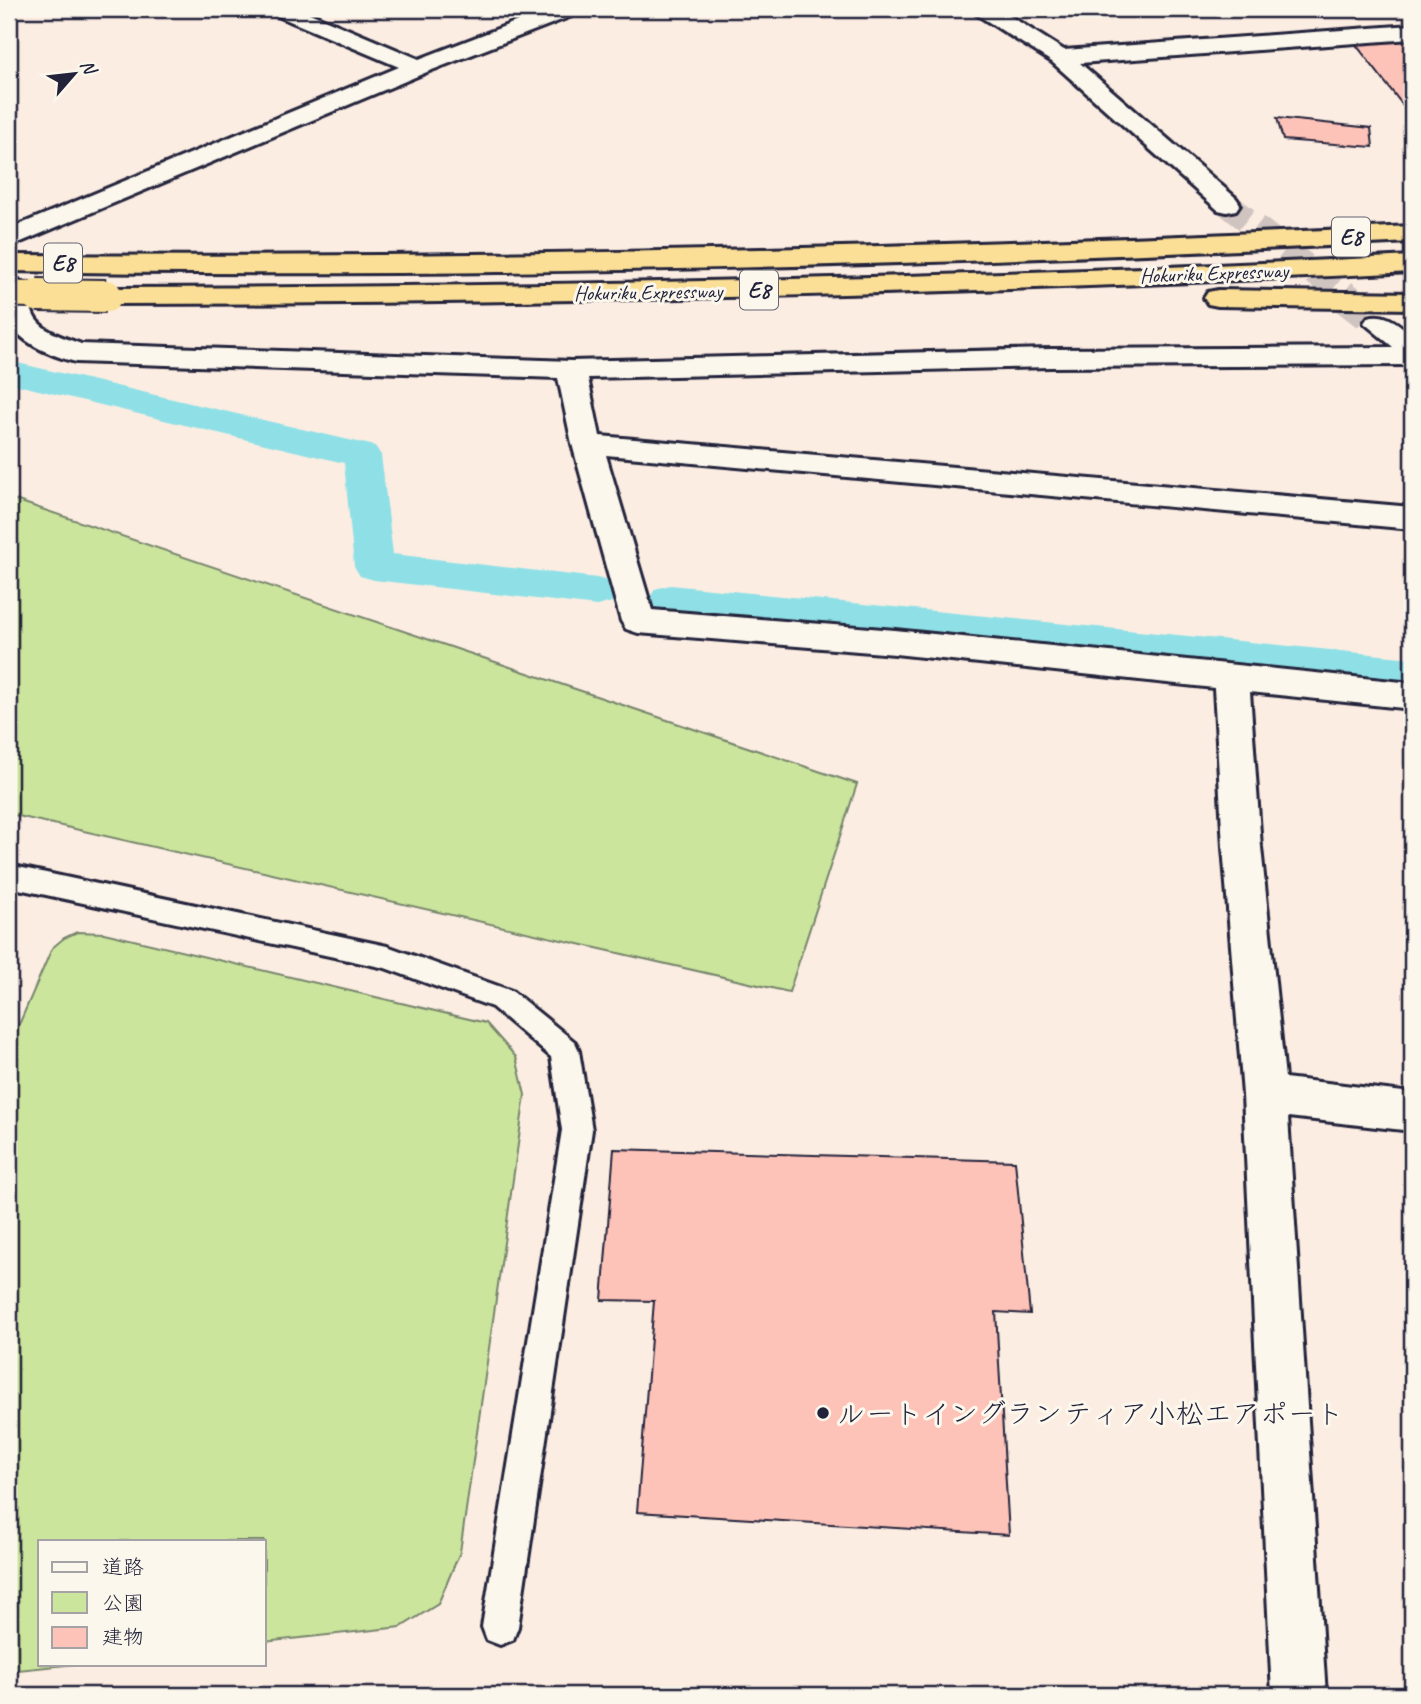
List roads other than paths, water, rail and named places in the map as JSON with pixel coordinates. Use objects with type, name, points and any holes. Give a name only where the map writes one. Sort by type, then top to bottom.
[{"type":"highway","points":[[1290,240],[1412,226]]},
{"type":"highway","name":"Hokuriku Expressway","points":[[9,262],[343,265],[682,260],[1412,234]]},
{"type":"highway","name":"Hokuriku Expressway","points":[[9,294],[335,296],[694,292],[1043,281],[1412,264]]},
{"type":"highway","points":[[335,296],[495,302],[976,295],[1412,301]]},
{"type":"street","points":[[281,9],[419,67]]},
{"type":"street","points":[[9,239],[419,67],[569,9]]},
{"type":"street","points":[[984,9],[1060,57],[1227,204]]},
{"type":"street","points":[[1316,18],[1330,37]]},
{"type":"street","points":[[1060,57],[1412,32]]},
{"type":"street","points":[[9,286],[23,323],[38,336],[76,353],[571,370],[1051,358],[1412,356]]},
{"type":"street","points":[[1378,323],[1412,348]]},
{"type":"street","points":[[571,370],[587,444],[638,621],[895,642],[1412,696]]},
{"type":"street","points":[[587,444],[1412,518]]},
{"type":"street","points":[[1231,678],[1242,848],[1265,1095],[1300,1695]]},
{"type":"street","points":[[1265,1095],[1412,1112]]},
{"type":"lane","points":[[9,876],[387,957],[502,999],[565,1051],[577,1130],[500,1627]]},
{"type":"waterway","points":[[9,372],[362,455],[374,566],[597,592]]},
{"type":"waterway","points":[[670,599],[1412,673]]},
{"type":"tunnel","points":[[1227,204],[1344,296]]},
{"type":"tunnel","points":[[1342,295],[1378,323]]},
{"type":"place","name":"ルートイングランティア小松エアポート","points":[[823,1413]]}]
